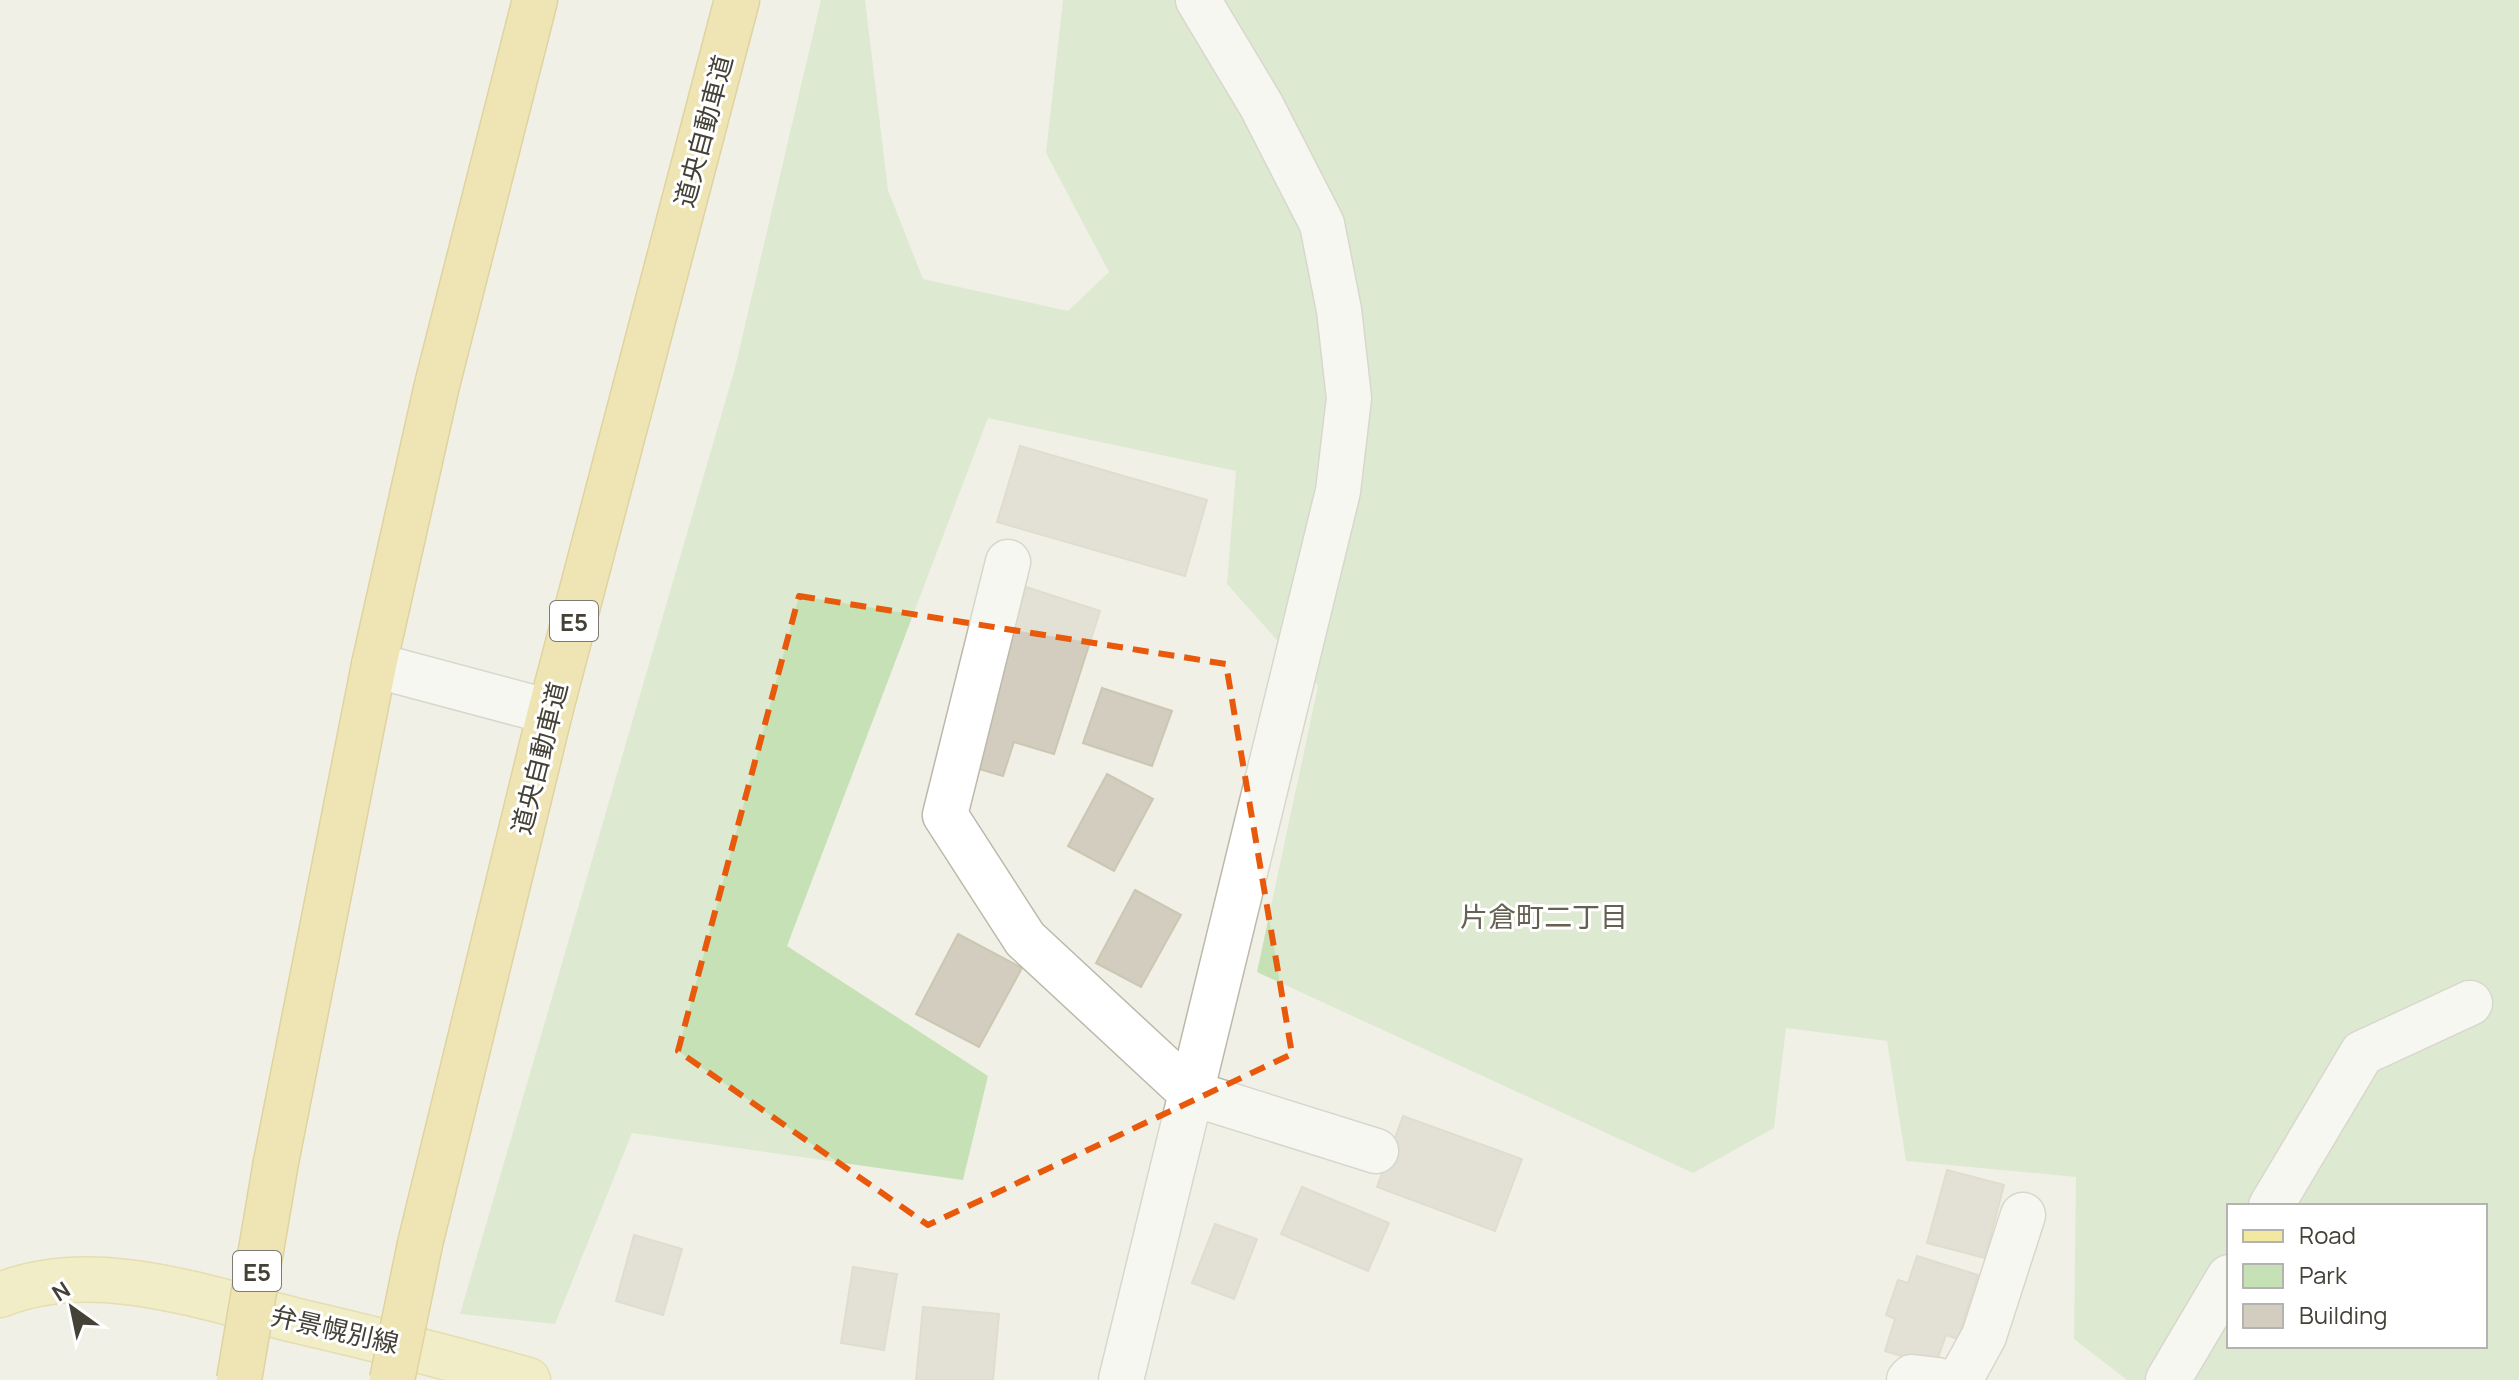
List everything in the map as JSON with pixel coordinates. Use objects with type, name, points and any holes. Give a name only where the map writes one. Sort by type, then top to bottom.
[{"type":"highway","name":"E5","points":[[239,1380],[276,1162],[374,665],[437,385],[535,0]]},
{"type":"highway","name":"道央自動車道","points":[[392,1380],[420,1244],[550,712],[737,0]]},
{"type":"main road","name":"弁景幌別線","points":[[0,1295],[22,1286],[91,1279],[150,1285],[443,1355],[528,1380]]},
{"type":"street","points":[[1121,1380],[1338,491],[1349,398],[1339,310],[1322,224],[1261,105],[1198,0]]},
{"type":"street","points":[[1008,562],[945,815],[1025,939],[1191,1093],[1376,1151]]},
{"type":"street","points":[[374,665],[550,712]]},
{"type":"street","points":[[2272,1204],[2362,1053],[2470,1003]]},
{"type":"street","points":[[1960,1380],[1984,1336],[2023,1215]]},
{"type":"street","points":[[2168,1380],[2227,1280]]},
{"type":"street","points":[[1909,1380],[1912,1377],[1938,1380]]},
{"type":"highlighted area","points":[[799,596],[1226,664],[1292,1054],[928,1225],[678,1051]]},
{"type":"green space","points":[[821,0],[865,0],[888,190],[923,279],[1068,311],[1109,272],[1046,153],[1063,0],[2519,0],[2519,1380],[2127,1380],[2074,1339],[2076,1177],[1906,1161],[1887,1041],[1786,1028],[1774,1128],[1693,1173],[1257,972],[1318,686],[1227,584],[1236,471],[988,418],[787,946],[988,1076],[963,1180],[632,1133],[555,1324],[460,1314],[735,368]]},
{"type":"building","points":[[1020,446],[1207,500],[1185,576],[997,522]]},
{"type":"building","points":[[1026,587],[1100,611],[1054,754],[1014,742],[1003,776],[969,766]]},
{"type":"building","points":[[1102,688],[1172,711],[1152,766],[1083,743]]},
{"type":"building","points":[[1107,774],[1153,799],[1114,871],[1068,846]]},
{"type":"building","points":[[1135,890],[1181,915],[1141,987],[1096,963]]},
{"type":"building","points":[[958,934],[1022,968],[979,1047],[916,1014]]},
{"type":"building","points":[[1403,1116],[1522,1159],[1495,1231],[1377,1187]]},
{"type":"building","points":[[1947,1170],[2004,1185],[1985,1258],[1927,1243]]},
{"type":"building","points":[[1302,1187],[1389,1223],[1368,1271],[1281,1234]]},
{"type":"building","points":[[1215,1224],[1257,1239],[1234,1299],[1192,1283]]},
{"type":"building","points":[[634,1235],[682,1249],[663,1315],[616,1301]]},
{"type":"building","points":[[1917,1256],[1978,1275],[1958,1339],[1946,1335],[1935,1366],[1885,1351],[1895,1319],[1886,1315],[1898,1280],[1908,1283]]},
{"type":"building","points":[[853,1267],[897,1274],[884,1350],[841,1343]]},
{"type":"building","points":[[923,1307],[999,1314],[993,1380],[916,1380]]},
{"type":"district","name":"片倉町二丁目","points":[[1544,916]]}]
